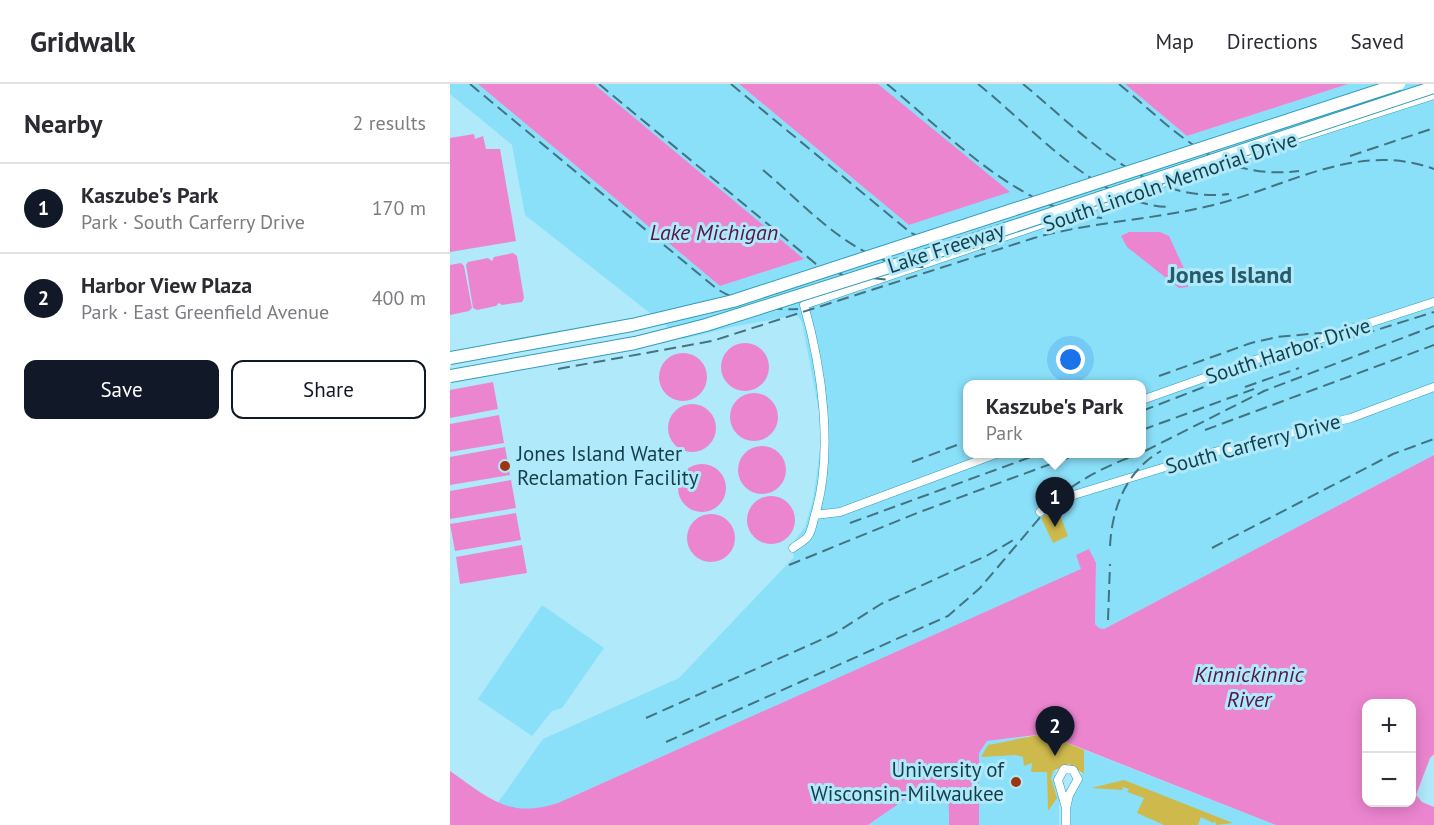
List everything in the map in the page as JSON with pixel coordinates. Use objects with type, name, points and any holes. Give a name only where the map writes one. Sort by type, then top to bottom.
[{"type":"highway","name":"Lake Freeway","points":[[450,358],[632,326],[733,301],[1399,84]]},
{"type":"highway","name":"Lake Freeway","points":[[450,376],[635,342],[706,325],[927,255],[1434,87]]},
{"type":"street","name":"South Lincoln Memorial Drive","points":[[815,515],[822,489],[825,447],[823,403],[804,306],[1224,163],[1434,95]]},
{"type":"street","name":"South Harbor Drive","points":[[1146,399],[1249,362],[1434,302]]},
{"type":"street","name":"South Carferry Drive","points":[[1040,512],[1054,501],[1218,451],[1352,418],[1434,387]]},
{"type":"street","points":[[794,548],[808,536],[815,515],[840,512],[983,458]]},
{"type":"street","points":[[1066,808],[1058,777],[1064,769],[1070,769],[1076,772],[1078,779],[1069,795],[1066,825]]},
{"type":"shaded area","points":[[450,84],[478,84],[720,286],[804,259],[594,84],[739,84],[909,225],[1009,192],[878,84],[1125,84],[1187,136],[1348,84],[1434,84],[1434,455],[1104,629],[1095,624],[1096,563],[1076,555],[1082,569],[558,803],[537,810],[513,809],[497,804],[543,739],[679,678],[794,557],[791,545],[805,527],[813,499],[821,443],[821,422],[802,322],[797,315],[683,339],[525,215],[512,145],[450,94]]},
{"type":"shaded area","points":[[1057,507],[1068,536],[1053,543],[1041,518]]},
{"type":"shaded area","points":[[542,605],[604,648],[562,708],[552,711],[532,736],[478,699]]},
{"type":"shaded area","points":[[1045,734],[1084,750],[1084,774],[1069,764],[1053,771],[1051,778],[1057,798],[1048,811],[1047,772],[1031,772],[1032,763],[1024,766],[1023,757],[1016,755],[981,757],[988,745]]},
{"type":"shaded area","name":"University of Wisconsin-Milwaukee","points":[[1026,737],[1026,763],[1032,763],[1032,770],[1056,771],[1054,780],[1059,794],[1059,825],[979,825],[979,752],[987,741]]},
{"type":"shaded area","points":[[1084,750],[1276,825],[1071,825],[1071,799],[1080,774],[1084,774]]},
{"type":"shaded area","points":[[1124,780],[1233,823],[1216,825],[1215,821],[1213,823],[1201,817],[1198,825],[1164,825],[1137,813],[1144,798],[1127,792],[1129,789],[1123,787],[1122,790],[1091,788]]},
{"type":"shaded area","points":[[930,781],[942,788],[949,798],[949,825],[868,825]]},
{"type":"water","name":"Lake Michigan","points":[[478,84],[594,84],[804,259],[720,286]]},
{"type":"water","points":[[739,84],[878,84],[1010,192],[909,225]]},
{"type":"water","points":[[1125,84],[1348,84],[1187,136]]},
{"type":"water","points":[[474,134],[475,139],[483,136],[486,149],[500,149],[516,241],[450,252],[450,138]]},
{"type":"water","points":[[1129,232],[1160,232],[1169,236],[1188,277],[1188,287],[1179,288],[1127,247],[1121,236]]},
{"type":"water","points":[[513,253],[517,256],[524,298],[522,302],[502,305],[499,303],[496,306],[477,310],[473,308],[466,265],[468,262],[488,258],[492,261],[494,257]]},
{"type":"water","points":[[461,263],[464,266],[472,308],[469,311],[450,315],[450,265]]},
{"type":"water","points":[[745,343],[762,350],[769,367],[762,384],[745,391],[728,384],[721,367],[728,350]]},
{"type":"water","points":[[683,353],[700,360],[707,377],[700,394],[683,401],[666,394],[659,377],[666,360]]},
{"type":"water","points":[[493,382],[498,409],[450,418],[450,390]]},
{"type":"water","points":[[754,393],[771,400],[778,417],[771,434],[754,441],[737,434],[730,417],[737,400]]},
{"type":"water","points":[[692,404],[709,411],[716,428],[709,445],[692,452],[675,445],[668,428],[675,411]]},
{"type":"water","points":[[499,415],[504,443],[450,452],[450,424]]},
{"type":"water","points":[[762,446],[779,453],[786,470],[779,487],[762,494],[745,487],[738,470],[745,453]]},
{"type":"water","points":[[505,447],[510,475],[450,485],[450,457]]},
{"type":"water","name":"Kinnickinnic River","points":[[1434,455],[1434,754],[1430,758],[1416,795],[1422,802],[1434,807],[1434,825],[1276,825],[1045,734],[987,741],[979,753],[979,825],[949,825],[949,810],[945,794],[930,782],[868,825],[450,825],[450,771],[488,797],[512,807],[526,809],[558,803],[1081,569],[1076,555],[1089,549],[1096,563],[1095,624],[1104,629]]},
{"type":"water","points":[[702,464],[719,471],[726,488],[719,505],[702,512],[685,505],[678,488],[685,471]]},
{"type":"water","points":[[511,480],[516,508],[450,519],[450,491]]},
{"type":"water","points":[[771,496],[788,503],[795,520],[788,537],[771,544],[754,537],[747,520],[754,503]]},
{"type":"water","points":[[516,513],[521,540],[455,551],[450,524]]},
{"type":"water","points":[[711,514],[728,521],[735,538],[728,555],[711,562],[694,555],[687,538],[694,521]]},
{"type":"water","points":[[522,545],[527,573],[460,584],[456,557]]},
{"type":"railway","points":[[470,84],[717,289],[756,305],[777,309],[798,309]]},
{"type":"railway","points":[[599,84],[816,264],[843,275],[890,280]]},
{"type":"railway","points":[[731,84],[911,233],[942,245],[985,249]]},
{"type":"railway","points":[[887,84],[960,147],[1014,186],[1042,201],[1071,212],[1102,218]]},
{"type":"railway","points":[[978,84],[1043,141],[1091,178],[1116,193],[1142,203],[1168,207]]},
{"type":"railway","points":[[1023,84],[1092,143],[1143,177],[1170,188],[1198,194],[1229,194]]},
{"type":"railway","points":[[1119,84],[1180,135],[1221,161],[1270,172],[1299,171]]},
{"type":"railway","points":[[1350,156],[1434,128]]},
{"type":"railway","points":[[558,369],[712,341],[1034,238],[1077,228],[1209,206],[1348,163],[1376,160],[1405,162],[1434,169]]},
{"type":"railway","points":[[763,170],[819,220],[859,248],[881,259],[904,265],[929,267]]},
{"type":"railway","points":[[1146,409],[1245,371],[1434,312]]},
{"type":"railway","points":[[1146,450],[1264,391],[1434,326]]},
{"type":"railway","points":[[1159,376],[1251,343],[1277,337],[1363,329]]},
{"type":"railway","points":[[1205,430],[1434,345]]},
{"type":"railway","points":[[1245,387],[1299,368]]},
{"type":"railway","points":[[1146,429],[1254,389]]},
{"type":"railway","points":[[1212,548],[1393,454],[1434,439]]},
{"type":"railway","points":[[912,462],[962,443]]},
{"type":"railway","points":[[1110,546],[1114,518],[1123,492],[1139,469],[1161,451]]},
{"type":"railway","points":[[850,523],[1028,458]]},
{"type":"railway","points":[[789,565],[917,513],[1067,458]]},
{"type":"railway","points":[[666,742],[948,616],[980,588],[1054,501],[1094,473],[1129,458]]},
{"type":"railway","points":[[646,718],[834,634],[881,604],[988,555],[1015,539]]},
{"type":"railway","points":[[1108,620],[1110,564]]},
{"type":"place","name":"Jones Island Water Reclamation Facility","points":[[505,466]]},
{"type":"place","name":"Kaszube's Park","points":[[1055,527]]},
{"type":"place","name":"Harbor View Plaza","points":[[1055,756]]},
{"type":"place","name":"University of Wisconsin-Milwaukee","points":[[1016,782]]},
{"type":"district","name":"Jones Island","points":[[1230,275]]}]
